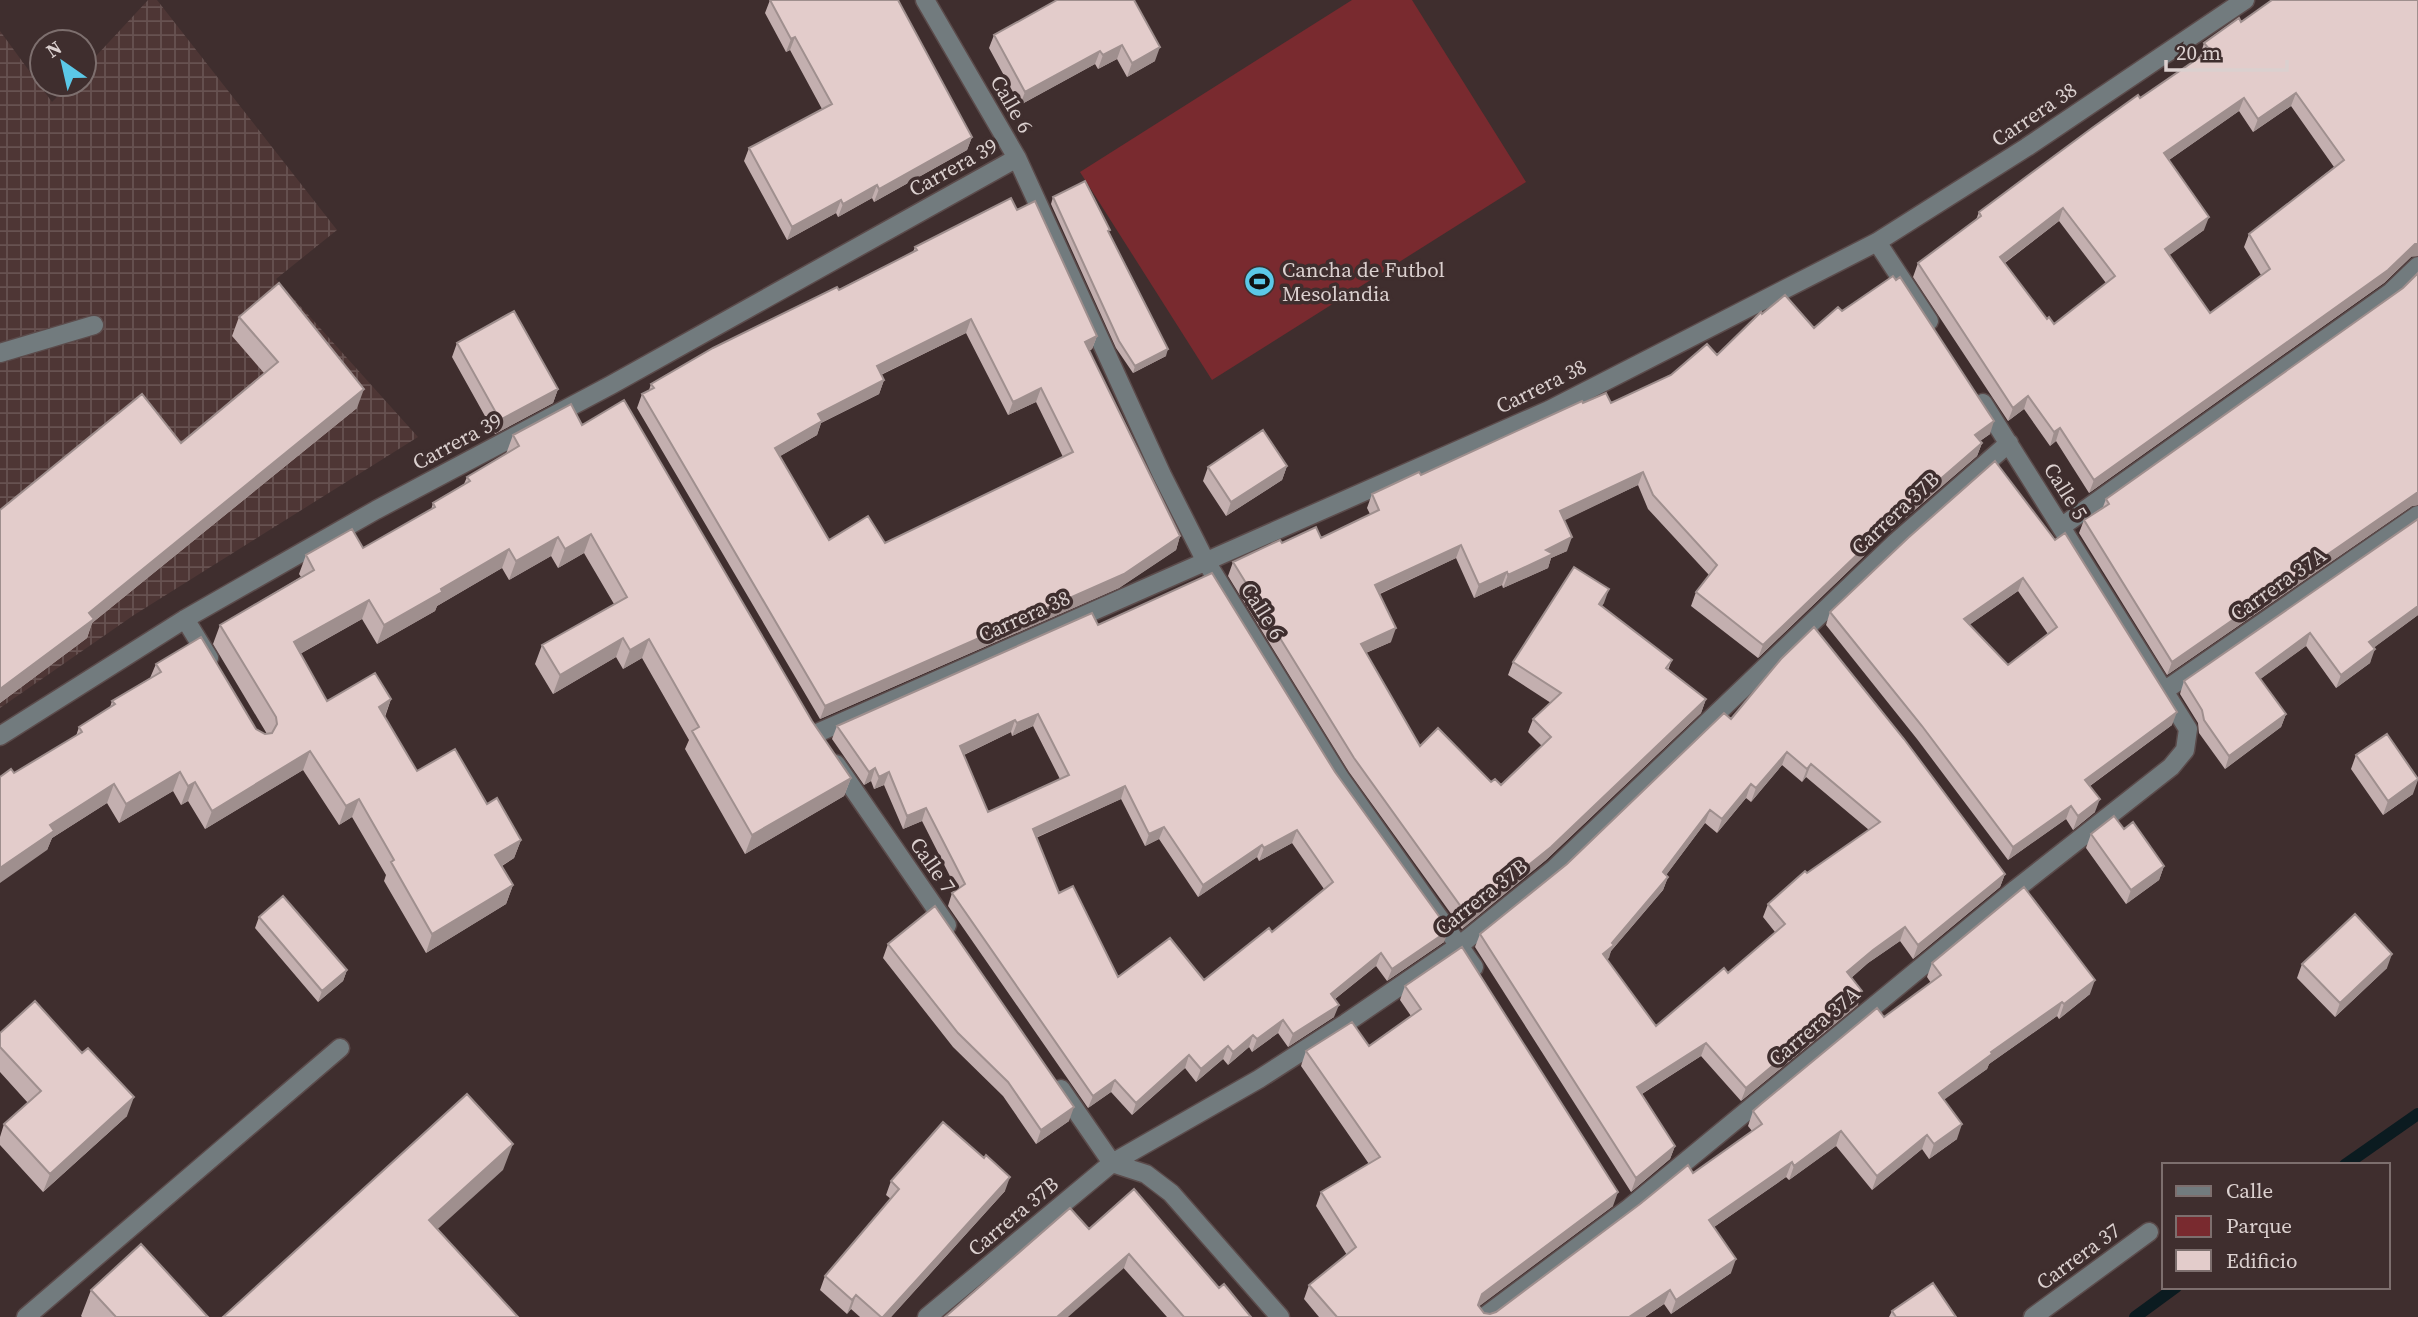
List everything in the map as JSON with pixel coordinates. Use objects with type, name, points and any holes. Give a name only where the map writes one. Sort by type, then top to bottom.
[{"type":"street","name":"Calle 6","points":[[925,0],[1017,158],[1156,462],[1205,560],[1340,778],[1482,979]]},
{"type":"street","name":"Carrera 38","points":[[811,728],[1549,410],[1877,242],[2027,147],[2245,0]]},
{"type":"street","name":"Carrera 39","points":[[0,736],[185,619],[376,510],[614,391],[1017,158]]},
{"type":"street","points":[[1877,242],[1936,331]]},
{"type":"street","points":[[2062,527],[2391,292],[2418,266]]},
{"type":"street","points":[[0,353],[94,325]]},
{"type":"street","name":"Calle 5","points":[[1972,387],[2188,729],[2185,750],[2171,767]]},
{"type":"street","name":"Carrera 37B","points":[[927,1317],[1112,1163],[1259,1079],[1460,945],[1554,869],[1815,630],[1932,509],[2009,443]]},
{"type":"street","name":"Carrera 37A","points":[[2164,691],[2418,515]]},
{"type":"street","points":[[185,619],[220,675]]},
{"type":"street","name":"Calle 7","points":[[811,728],[956,937]]},
{"type":"street","name":"Carrera 37A","points":[[1484,1317],[2012,883],[2171,767]]},
{"type":"street","points":[[26,1317],[340,1048]]},
{"type":"street","points":[[1049,1072],[1112,1163],[1146,1174],[1171,1192],[1280,1317]]},
{"type":"street","name":"Carrera 37","points":[[2033,1317],[2149,1233]]},
{"type":"shaded area","points":[[148,0],[157,0],[337,230],[276,279],[418,437],[134,615],[0,708],[0,31],[28,69],[28,98],[49,98],[52,102],[56,98],[98,98],[98,54]]},
{"type":"green space","name":"Cancha de Futbol Mesolandia","points":[[1352,0],[1412,0],[1526,182],[1212,380],[1080,172]]},
{"type":"building","points":[[770,0],[898,0],[972,137],[879,189],[877,185],[843,204],[841,200],[792,227],[749,148],[832,104],[795,37],[791,39]]},
{"type":"building","points":[[1057,0],[1134,0],[1160,47],[1132,63],[1122,45],[1103,55],[1100,51],[1025,92],[994,35]]},
{"type":"building","points":[[2272,0],[2418,0],[2418,244],[2388,270],[2094,480],[2060,428],[2054,432],[2028,396],[2013,408],[1918,263],[1981,216],[1979,212],[2092,128],[2138,95],[2140,98],[2210,50],[2204,43],[2239,18],[2241,22]],"holes":[[[2296,93],[2344,160],[2249,234],[2270,269],[2210,313],[2165,249],[2209,217],[2164,153],[2244,98],[2258,119]],[[2063,208],[2115,276],[2054,324],[2049,317],[2047,319],[2000,257]]]},
{"type":"building","points":[[1085,181],[1168,349],[1135,366],[1119,341],[1053,197]]},
{"type":"building","points":[[1011,198],[1017,210],[1035,201],[1097,336],[1085,342],[1180,536],[1124,574],[825,706],[642,394],[654,388],[651,384],[713,348],[837,287],[839,290],[917,250],[915,247]],"holes":[[[971,319],[1013,402],[1041,388],[1073,452],[885,543],[868,516],[829,540],[775,448],[822,421],[818,414],[884,380],[877,366]]]},
{"type":"building","points":[[2418,273],[2418,492],[2172,662],[2084,520],[2109,504],[2106,499],[2403,288]]},
{"type":"building","points":[[1893,276],[1896,280],[1900,277],[1994,421],[1975,435],[1982,443],[1892,521],[1763,645],[1696,592],[1717,565],[1653,495],[1643,472],[1560,511],[1572,537],[1546,550],[1553,554],[1508,575],[1507,572],[1479,585],[1461,545],[1375,585],[1396,628],[1361,644],[1420,746],[1438,728],[1491,782],[1495,779],[1501,785],[1551,737],[1533,719],[1561,693],[1513,662],[1574,567],[1609,589],[1599,604],[1672,660],[1666,668],[1706,699],[1551,847],[1467,915],[1354,758],[1233,562],[1316,527],[1321,538],[1379,510],[1372,494],[1419,472],[1421,475],[1582,401],[1583,403],[1606,393],[1611,403],[1671,375],[1707,344],[1717,355],[1761,312],[1762,314],[1785,295],[1814,328],[1838,307],[1842,311]]},
{"type":"building","points":[[279,283],[364,389],[89,613],[94,619],[0,689],[0,510],[142,394],[181,443],[278,362],[239,317]]},
{"type":"building","points":[[514,311],[558,389],[500,420],[457,343]]},
{"type":"building","points":[[624,400],[812,721],[851,778],[752,835],[692,731],[699,727],[649,639],[630,650],[623,638],[560,675],[542,645],[627,597],[591,534],[565,549],[558,537],[516,561],[509,549],[384,625],[369,600],[294,642],[327,701],[375,673],[391,699],[379,707],[417,771],[455,749],[487,804],[497,798],[521,840],[495,855],[513,885],[432,934],[359,799],[346,806],[310,751],[212,811],[195,782],[188,786],[180,772],[126,804],[114,784],[50,825],[54,831],[0,868],[0,777],[11,769],[14,773],[82,732],[79,727],[115,704],[112,701],[161,672],[156,664],[201,637],[256,729],[265,734],[272,733],[277,724],[276,717],[220,625],[314,570],[306,555],[352,529],[363,548],[435,507],[433,503],[470,481],[467,477],[519,446],[513,435],[571,404],[582,425]]},
{"type":"building","points":[[1263,430],[1287,466],[1231,502],[1208,467]]},
{"type":"building","points":[[1995,461],[2055,540],[2065,533],[2177,712],[2085,780],[2100,799],[2078,816],[2071,806],[2013,847],[1922,726],[1830,612]],"holes":[[[2023,578],[2057,627],[2008,665],[1964,619]]]},
{"type":"building","points":[[2418,519],[2418,606],[2369,642],[2375,649],[2341,675],[2310,633],[2256,673],[2286,714],[2229,756],[2204,720],[2202,710],[2184,681]]},
{"type":"building","points":[[1212,573],[1335,772],[1449,930],[1392,969],[1381,953],[1331,994],[1339,1005],[1293,1034],[1283,1020],[1257,1039],[1253,1035],[1233,1052],[1228,1046],[1201,1069],[1189,1055],[1136,1103],[1115,1080],[1093,1096],[952,893],[965,884],[926,808],[907,816],[889,772],[879,777],[875,768],[869,772],[837,726],[1092,613],[1098,625]],"holes":[[[1038,714],[1069,775],[988,812],[960,746],[1015,720],[1017,723]],[[1125,786],[1149,834],[1164,827],[1203,885],[1262,845],[1264,848],[1297,830],[1333,882],[1272,932],[1269,928],[1204,980],[1170,938],[1118,977],[1073,886],[1059,893],[1033,829]]]},
{"type":"building","points":[[1814,627],[1904,739],[2005,874],[1918,945],[1905,927],[1873,950],[1847,972],[1862,991],[1746,1088],[1706,1043],[1637,1087],[1675,1146],[1636,1178],[1480,934],[1567,864],[1724,713],[1731,719],[1781,659]],"holes":[[[1787,752],[1807,769],[1811,764],[1880,822],[1807,873],[1805,871],[1768,904],[1785,924],[1728,973],[1724,968],[1656,1026],[1603,954],[1614,945],[1612,943],[1668,877],[1663,872],[1710,810],[1722,819],[1751,784],[1756,788]]]},
{"type":"building","points":[[2387,734],[2418,779],[2388,801],[2356,755]]},
{"type":"building","points":[[2114,816],[2124,829],[2133,822],[2164,866],[2131,890],[2091,834]]},
{"type":"building","points":[[2024,887],[2095,980],[1991,1052],[1992,1054],[1939,1093],[1962,1124],[1934,1144],[1927,1135],[1877,1176],[1841,1131],[1794,1166],[1792,1162],[1709,1220],[1736,1259],[1676,1300],[1670,1290],[1629,1317],[1337,1317],[1309,1285],[1356,1247],[1321,1192],[1380,1157],[1306,1051],[1352,1022],[1369,1046],[1421,1009],[1405,986],[1462,947],[1618,1192],[1482,1294],[1478,1305],[1484,1313],[1490,1314],[1640,1204],[1688,1165],[1693,1173],[1762,1124],[1753,1111],[1877,1008],[1884,1017],[1941,975],[1932,963]]},
{"type":"building","points":[[283,896],[347,970],[322,991],[259,917]]},
{"type":"building","points":[[935,906],[1074,1107],[1041,1130],[1008,1082],[958,1033],[888,944]]},
{"type":"building","points":[[2355,914],[2392,954],[2340,1003],[2302,964]]},
{"type":"building","points":[[35,1001],[82,1053],[88,1048],[134,1097],[50,1174],[4,1124],[41,1091],[0,1047],[0,1033]]},
{"type":"building","points":[[467,1094],[513,1144],[429,1220],[518,1317],[223,1317]]},
{"type":"building","points":[[943,1122],[1010,1177],[881,1317],[856,1295],[852,1300],[825,1276],[899,1189],[891,1181]]},
{"type":"building","points":[[1134,1189],[1219,1288],[1224,1284],[1251,1317],[1184,1317],[1129,1254],[1057,1317],[945,1317],[1070,1208],[1089,1229]]},
{"type":"building","points":[[141,1244],[208,1317],[116,1317],[91,1290]]},
{"type":"building","points":[[1933,1283],[1956,1317],[1896,1317],[1892,1311]]},
{"type":"waterway","points":[[2348,1163],[2418,1114]]},
{"type":"waterway","points":[[2135,1317],[2173,1289]]},
{"type":"place","name":"Cancha de Futbol Mesolandia","points":[[1259,281]]}]
